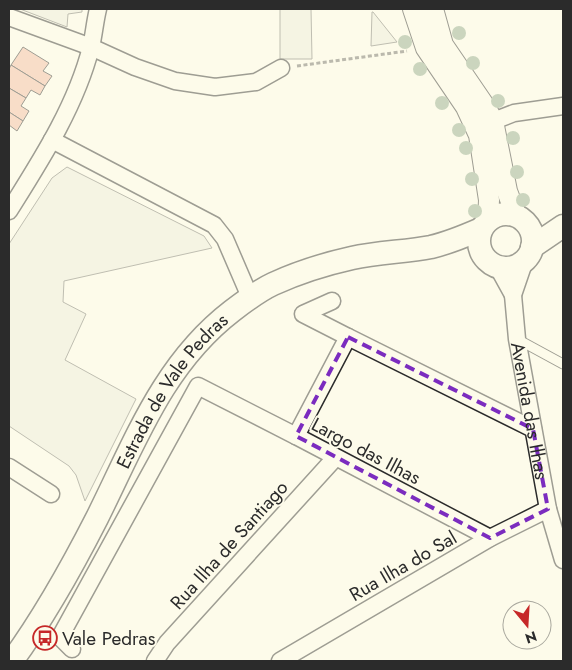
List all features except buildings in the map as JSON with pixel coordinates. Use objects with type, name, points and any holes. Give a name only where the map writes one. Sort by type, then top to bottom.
[{"type":"main road","points":[[563,222],[521,219],[501,214],[484,225],[479,238],[480,248],[490,261],[512,267],[563,226]]},
{"type":"main road","points":[[521,219],[531,230],[533,239],[528,254]]},
{"type":"main road","name":"Estrada de Vale Pedras","points":[[12,661],[36,628],[96,520],[162,389],[186,355],[216,323],[250,297],[306,270],[353,258],[432,246],[462,237],[484,225]]},
{"type":"main road","name":"Estrada de Vale Pedras","points":[[432,246],[464,249],[490,261]]},
{"type":"street","points":[[9,211],[42,159],[79,81],[91,46],[98,9]]},
{"type":"street","points":[[412,9],[426,48],[466,107],[484,124],[506,191],[521,219]]},
{"type":"street","points":[[432,9],[443,46],[486,108],[483,154],[490,200],[484,225]]},
{"type":"street","points":[[9,17],[91,46],[135,67],[175,81],[215,87],[256,82],[281,68]]},
{"type":"street","points":[[484,124],[514,114],[563,106]]},
{"type":"street","points":[[52,140],[214,225],[225,239],[250,297]]},
{"type":"street","name":"Avenida das Ilhas","points":[[528,254],[513,294],[517,339],[548,509],[563,560]]},
{"type":"street","points":[[490,261],[513,294]]},
{"type":"street","points":[[332,301],[303,314],[533,429]]},
{"type":"street","name":"Largo das Ilhas","points":[[348,337],[296,436],[490,538]]},
{"type":"street","points":[[72,649],[60,637],[198,386],[296,436]]},
{"type":"street","name":"Rua Ilha de Santiago","points":[[155,661],[167,643],[335,458]]},
{"type":"street","points":[[9,467],[51,494]]},
{"type":"street","name":"Rua Ilha do Sal","points":[[280,661],[490,538],[548,509]]},
{"type":"lane","points":[[517,339],[563,364]]},
{"type":"path","points":[[281,68],[411,50]]},
{"type":"highlighted area","points":[[348,337],[533,429],[548,509],[490,538],[296,436]]},
{"type":"shaded area","points":[[20,9],[82,9],[82,12],[68,14],[67,27]]},
{"type":"shaded area","points":[[280,9],[311,9],[312,59],[280,59]]},
{"type":"shaded area","points":[[373,12],[397,42],[371,46]]},
{"type":"shaded area","points":[[67,167],[204,236],[212,248],[64,281],[63,302],[86,314],[65,360],[136,399],[85,501],[76,475],[69,466],[9,426],[9,244],[52,178]]},
{"type":"place","name":"Vale Pedras","points":[[45,638]]}]
